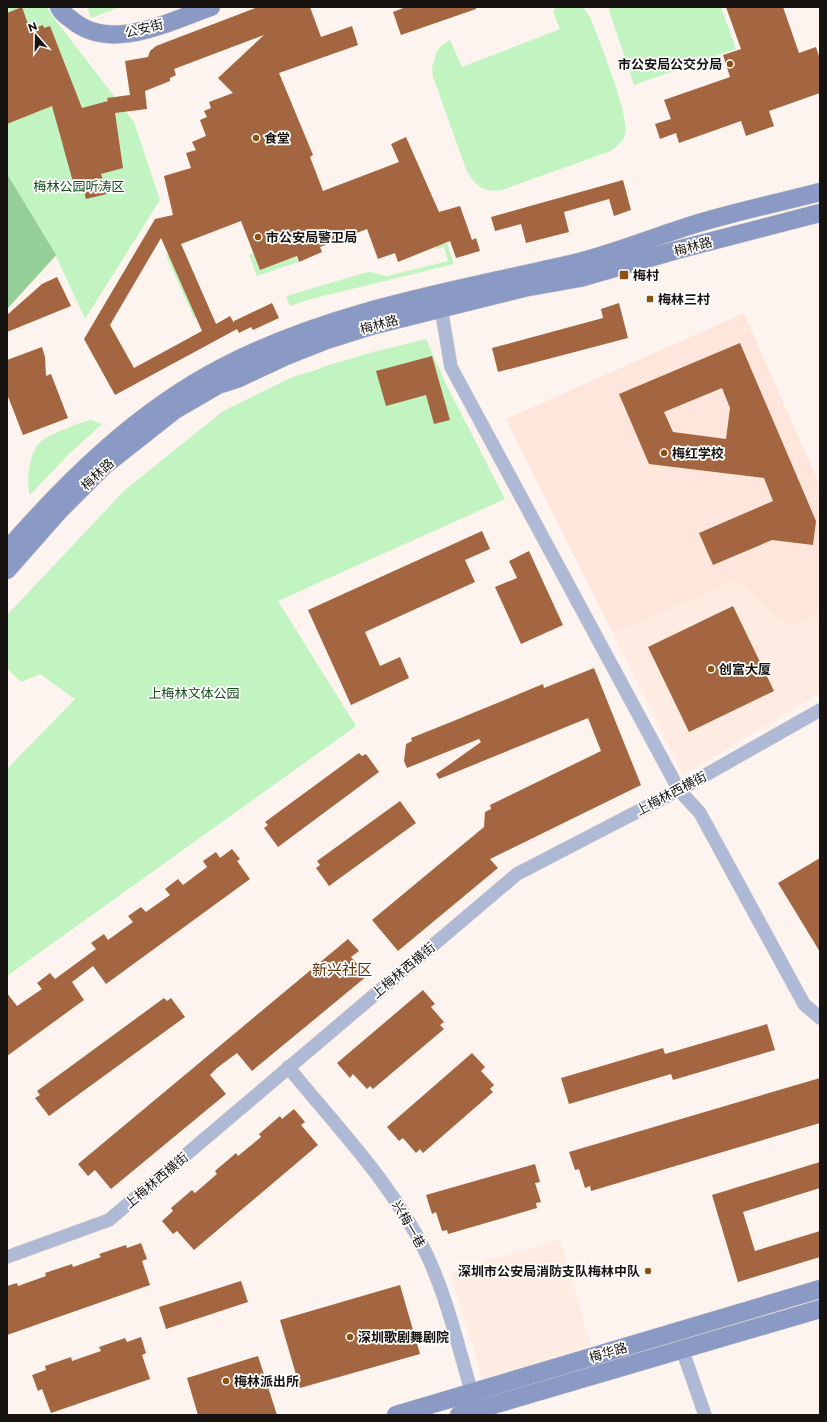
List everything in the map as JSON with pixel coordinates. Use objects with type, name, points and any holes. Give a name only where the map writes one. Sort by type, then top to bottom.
[{"type":"main road","name":"公安街","points":[[59,7],[61,11],[76,24],[92,33],[115,34],[138,32],[212,7]]},
{"type":"main road","name":"梅林路","points":[[7,550],[66,486],[127,430],[188,387],[249,355],[306,331],[371,311],[582,261],[719,218],[820,192]]},
{"type":"main road","name":"梅林路","points":[[7,570],[59,511],[104,466],[164,418],[205,391],[327,340],[375,325],[524,288],[580,278],[677,250],[820,213]]},
{"type":"main road","name":"梅华路","points":[[396,1415],[820,1289]]},
{"type":"main road","name":"梅华路","points":[[459,1415],[820,1309]]},
{"type":"street","points":[[440,308],[451,367],[679,790],[700,813],[804,1004],[820,1018]]},
{"type":"street","name":"上梅林西横街","points":[[7,1257],[110,1220],[288,1067],[517,874],[679,790],[820,710]]},
{"type":"street","name":"兴梅一巷","points":[[288,1067],[382,1181],[414,1232],[435,1275],[443,1297],[477,1410]]},
{"type":"street","points":[[682,1349],[705,1415]]},
{"type":"shaded area","name":"梅红学校","points":[[744,313],[820,486],[820,613],[789,626],[737,580],[613,633],[506,419]]},
{"type":"shaded area","name":"创富大厦","points":[[738,580],[789,626],[820,613],[820,693],[683,775],[613,633]]},
{"type":"shaded area","points":[[560,1239],[591,1346],[483,1379],[450,1272]]},
{"type":"green space","name":"梅林公园听涛区","points":[[7,7],[47,7],[50,13],[134,122],[160,200],[85,319],[56,256],[7,309]]},
{"type":"green space","points":[[87,7],[120,7],[91,18]]},
{"type":"green space","points":[[554,7],[583,7],[590,17],[619,95],[626,126],[625,135],[620,144],[611,151],[502,190],[495,191],[484,189],[472,179],[466,169],[433,77],[432,67],[437,51],[442,45],[450,40],[462,67],[560,29],[553,11],[555,10]]},
{"type":"green space","points":[[608,7],[721,7],[736,49],[634,85]]},
{"type":"green space","points":[[7,174],[56,255],[7,309]]},
{"type":"green space","points":[[447,243],[454,264],[311,299],[290,306],[286,296],[364,273],[370,272],[387,276],[448,261],[444,247],[435,249],[435,247]]},
{"type":"green space","points":[[253,253],[260,270],[296,257],[298,262],[257,276],[249,255]]},
{"type":"green space","points":[[168,254],[196,317],[194,318],[166,255]]},
{"type":"green space","name":"上梅林文体公园","points":[[426,339],[446,384],[505,499],[278,601],[356,726],[7,976],[7,769],[75,699],[40,674],[21,682],[7,668],[7,615],[125,490],[223,411],[292,377],[323,368],[323,366]]},
{"type":"green space","points":[[91,420],[102,424],[68,455],[30,495],[28,482],[29,467],[33,453],[40,442],[64,429]]},
{"type":"building","points":[[22,7],[30,30],[43,25],[44,28],[50,26],[82,108],[108,101],[107,98],[130,95],[125,61],[148,57],[150,51],[156,46],[258,7],[310,7],[321,37],[352,26],[358,45],[279,73],[313,155],[310,157],[323,191],[399,162],[391,144],[406,137],[439,212],[460,206],[472,240],[476,238],[480,251],[456,258],[450,241],[398,262],[395,253],[378,259],[367,229],[320,247],[322,252],[299,262],[297,256],[260,270],[241,221],[181,244],[216,324],[230,316],[234,323],[234,321],[272,303],[279,318],[253,330],[251,327],[239,333],[237,329],[115,395],[84,339],[155,219],[173,215],[164,176],[191,168],[186,153],[196,150],[192,142],[206,136],[200,120],[207,117],[204,111],[211,108],[209,102],[233,93],[218,78],[264,35],[174,69],[176,75],[170,78],[170,81],[145,91],[147,109],[115,113],[123,168],[101,174],[107,194],[86,199],[81,180],[73,182],[52,106],[7,124],[7,13]],"holes":[[[161,238],[202,331],[134,368],[110,325]]]},
{"type":"building","points":[[406,7],[476,7],[476,9],[401,35],[393,12]]},
{"type":"building","points":[[726,7],[783,7],[799,53],[816,47],[820,59],[820,93],[769,111],[774,126],[746,136],[741,121],[679,143],[676,133],[660,139],[655,124],[671,119],[664,100],[730,77],[723,55],[741,49]]},
{"type":"building","points":[[623,180],[631,210],[614,216],[609,199],[564,212],[569,232],[526,243],[521,224],[495,231],[491,217]]},
{"type":"building","points":[[57,277],[71,306],[7,332],[7,315],[42,284]]},
{"type":"building","points":[[619,303],[628,338],[498,372],[492,348],[603,318],[601,309]]},
{"type":"building","points":[[740,343],[816,521],[813,545],[772,540],[713,565],[699,533],[773,501],[764,478],[649,464],[619,394]],"holes":[[[722,388],[730,408],[726,439],[673,432],[664,412]]]},
{"type":"building","points":[[42,347],[45,357],[46,376],[51,374],[68,418],[23,435],[7,394],[7,360]]},
{"type":"building","points":[[432,356],[450,420],[434,424],[426,395],[386,406],[376,371]]},
{"type":"building","points":[[482,531],[490,549],[465,560],[475,582],[365,632],[380,666],[400,657],[409,678],[351,705],[308,610]]},
{"type":"building","points":[[529,551],[563,625],[521,644],[495,587],[517,578],[509,561]]},
{"type":"building","name":"创富大厦","points":[[733,606],[774,691],[689,732],[648,647]]},
{"type":"building","points":[[594,668],[641,785],[490,859],[498,868],[398,951],[372,920],[484,827],[485,812],[491,809],[490,805],[601,751],[588,718],[439,779],[436,774],[481,742],[479,739],[407,768],[404,761],[406,744],[412,741],[411,738],[543,684],[544,688]]},
{"type":"building","points":[[359,753],[362,756],[366,754],[379,772],[278,847],[264,828],[268,825],[265,822]]},
{"type":"building","points":[[400,801],[416,823],[329,886],[316,868],[320,865],[317,861]]},
{"type":"building","points":[[232,849],[240,859],[237,861],[250,879],[106,984],[93,966],[72,982],[84,1000],[7,1056],[7,993],[17,1006],[42,989],[37,983],[50,973],[55,979],[96,949],[91,943],[104,934],[108,940],[133,922],[128,916],[141,907],[146,912],[170,895],[165,889],[178,879],[183,885],[207,867],[203,861],[216,852],[220,858]]},
{"type":"building","points":[[820,858],[820,952],[778,883]]},
{"type":"building","points":[[348,939],[359,951],[351,957],[367,976],[252,1071],[237,1053],[217,1068],[210,1075],[226,1094],[111,1189],[95,1170],[88,1176],[78,1164]]},
{"type":"building","points":[[423,990],[435,1004],[431,1007],[444,1022],[440,1025],[444,1029],[373,1089],[370,1086],[367,1089],[353,1074],[350,1078],[337,1063]]},
{"type":"building","points":[[164,998],[167,1001],[171,998],[185,1017],[49,1116],[35,1098],[40,1095],[37,1091]]},
{"type":"building","points":[[767,1024],[775,1050],[673,1080],[671,1074],[569,1104],[561,1078],[663,1048],[665,1054]]},
{"type":"building","points":[[472,1053],[485,1067],[481,1071],[494,1085],[490,1089],[493,1092],[423,1153],[420,1149],[416,1153],[403,1138],[399,1141],[387,1127]]},
{"type":"building","points":[[820,1078],[820,1123],[591,1191],[590,1186],[585,1188],[579,1169],[575,1170],[569,1152]]},
{"type":"building","points":[[294,1109],[305,1122],[301,1125],[318,1145],[194,1250],[177,1231],[173,1234],[162,1221],[173,1211],[171,1208],[192,1190],[195,1193],[217,1174],[215,1171],[236,1153],[238,1156],[261,1137],[259,1134],[280,1116],[282,1119]]},
{"type":"building","points":[[820,1162],[820,1188],[743,1212],[755,1251],[820,1231],[820,1257],[738,1282],[712,1195]]},
{"type":"building","points":[[535,1164],[540,1182],[535,1183],[541,1202],[536,1203],[537,1208],[448,1234],[447,1230],[442,1231],[436,1212],[432,1214],[426,1195]]},
{"type":"building","points":[[141,1243],[147,1259],[142,1261],[150,1285],[7,1335],[7,1286],[17,1283],[18,1286],[46,1276],[45,1273],[72,1264],[73,1267],[101,1257],[99,1254],[126,1245],[127,1248]]},
{"type":"building","points":[[241,1281],[248,1302],[166,1329],[159,1307]]},
{"type":"building","name":"深圳歌剧舞剧院","points":[[400,1285],[420,1354],[300,1388],[280,1320]]},
{"type":"building","points":[[141,1337],[146,1353],[142,1355],[150,1379],[51,1413],[42,1389],[38,1391],[32,1375],[46,1370],[45,1366],[71,1357],[72,1361],[101,1351],[99,1347],[125,1338],[127,1342]]},
{"type":"building","points":[[258,1356],[277,1415],[198,1415],[187,1378]]},
{"type":"place","name":"市公安局公交分局","points":[[730,64]]},
{"type":"place","name":"食堂","points":[[256,138]]},
{"type":"place","name":"市公安局警卫局","points":[[258,237]]},
{"type":"place","name":"梅村","points":[[624,275]]},
{"type":"place","name":"梅林三村","points":[[650,299]]},
{"type":"place","name":"梅红学校","points":[[664,453]]},
{"type":"place","name":"创富大厦","points":[[711,669]]},
{"type":"place","name":"深圳市公安局消防支队梅林中队","points":[[648,1271]]},
{"type":"place","name":"深圳歌剧舞剧院","points":[[350,1337]]},
{"type":"place","name":"梅林派出所","points":[[226,1381]]},
{"type":"district","name":"新兴社区","points":[[342,969]]}]
